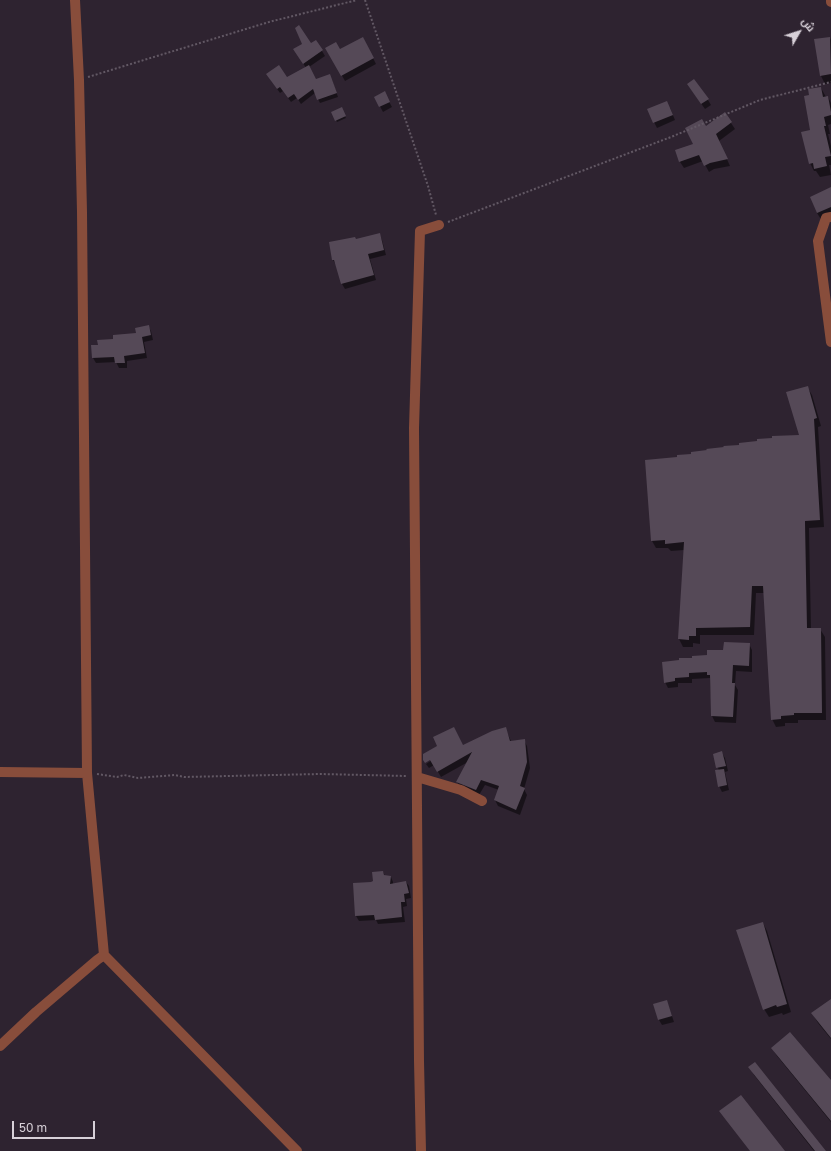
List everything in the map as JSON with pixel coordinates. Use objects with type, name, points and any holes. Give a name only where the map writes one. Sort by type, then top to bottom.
[{"type":"street","points":[[75,0],[79,80],[82,220],[87,773],[104,955],[297,1151]]},
{"type":"street","points":[[831,217],[826,218],[818,241],[831,342]]},
{"type":"street","points":[[421,1151],[414,428],[420,231],[439,225]]},
{"type":"street","points":[[0,772],[87,773]]},
{"type":"street","points":[[417,777],[461,790],[482,801]]},
{"type":"street","points":[[0,1046],[36,1012],[104,955]]},
{"type":"path","points":[[79,80],[269,22],[357,0]]},
{"type":"path","points":[[365,0],[428,186],[439,225],[672,137],[760,100],[831,82]]},
{"type":"path","points":[[87,773],[117,777],[124,775],[138,778],[175,775],[184,777],[320,774],[417,777]]},
{"type":"building","points":[[299,25],[311,43],[316,40],[323,50],[303,64],[293,49],[302,44],[295,28]]},
{"type":"building","points":[[363,37],[374,58],[341,76],[325,48],[336,42],[340,49]]},
{"type":"building","points":[[830,37],[831,74],[820,76],[814,39]]},
{"type":"building","points":[[279,65],[287,77],[309,65],[316,79],[330,74],[337,93],[317,100],[313,89],[298,100],[294,94],[288,98],[280,87],[277,89],[266,74]]},
{"type":"building","points":[[694,79],[709,99],[701,104],[687,84]]},
{"type":"building","points":[[821,87],[823,97],[828,96],[831,112],[831,115],[824,117],[826,126],[824,126],[831,156],[825,157],[827,166],[814,169],[813,163],[809,164],[801,132],[810,130],[804,96],[809,95],[808,89]]},
{"type":"building","points":[[385,91],[390,102],[379,107],[374,97]]},
{"type":"building","points":[[667,101],[673,115],[653,123],[647,109]]},
{"type":"building","points":[[342,107],[346,116],[335,121],[331,112]]},
{"type":"building","points":[[725,112],[732,122],[716,134],[728,159],[704,166],[699,155],[679,162],[675,150],[693,144],[685,128],[702,119],[706,126]]},
{"type":"building","points":[[831,187],[831,207],[817,213],[810,197]]},
{"type":"building","points":[[380,233],[384,250],[368,254],[374,275],[341,284],[334,260],[332,260],[329,242],[355,237],[356,239]]},
{"type":"building","points":[[149,325],[151,335],[142,337],[145,353],[124,356],[125,363],[115,363],[114,357],[92,358],[91,345],[98,345],[97,340],[113,339],[113,335],[136,333],[135,328]]},
{"type":"building","points":[[808,386],[817,418],[814,419],[820,520],[805,521],[807,628],[821,628],[822,713],[794,713],[794,715],[781,716],[781,719],[771,720],[763,586],[752,586],[750,627],[696,628],[696,636],[689,636],[689,640],[678,639],[684,542],[665,544],[665,540],[651,541],[645,460],[677,457],[677,455],[691,454],[691,452],[707,450],[706,449],[739,445],[739,443],[757,441],[757,439],[772,438],[772,436],[799,435],[786,392]]},
{"type":"building","points":[[724,642],[750,643],[749,666],[733,665],[732,683],[735,683],[733,717],[711,716],[710,675],[707,675],[707,672],[689,673],[689,677],[675,678],[675,681],[664,683],[662,662],[679,660],[679,658],[692,658],[692,656],[707,655],[707,650],[723,650]]},
{"type":"building","points":[[454,727],[463,745],[492,731],[506,727],[510,741],[525,739],[527,762],[520,786],[525,788],[516,810],[494,800],[499,786],[481,780],[476,790],[456,782],[472,752],[437,772],[430,760],[425,763],[423,760],[423,754],[437,746],[433,737]]},
{"type":"building","points":[[722,751],[726,766],[716,768],[713,754]]},
{"type":"building","points":[[724,769],[727,785],[718,787],[715,770]]},
{"type":"building","points":[[383,871],[384,875],[391,876],[390,884],[406,881],[409,893],[404,894],[405,902],[401,902],[402,917],[375,920],[374,915],[355,916],[353,883],[371,882],[373,881],[372,872]]},
{"type":"building","points":[[763,922],[787,1004],[777,1007],[776,1005],[763,1010],[736,930]]},
{"type":"building","points":[[831,999],[831,1038],[811,1013]]},
{"type":"building","points":[[667,1000],[672,1016],[658,1020],[653,1004]]},
{"type":"building","points":[[790,1032],[831,1080],[831,1121],[771,1048]]},
{"type":"building","points":[[755,1062],[826,1151],[815,1151],[748,1067]]},
{"type":"building","points":[[741,1095],[785,1151],[750,1151],[719,1111]]}]
